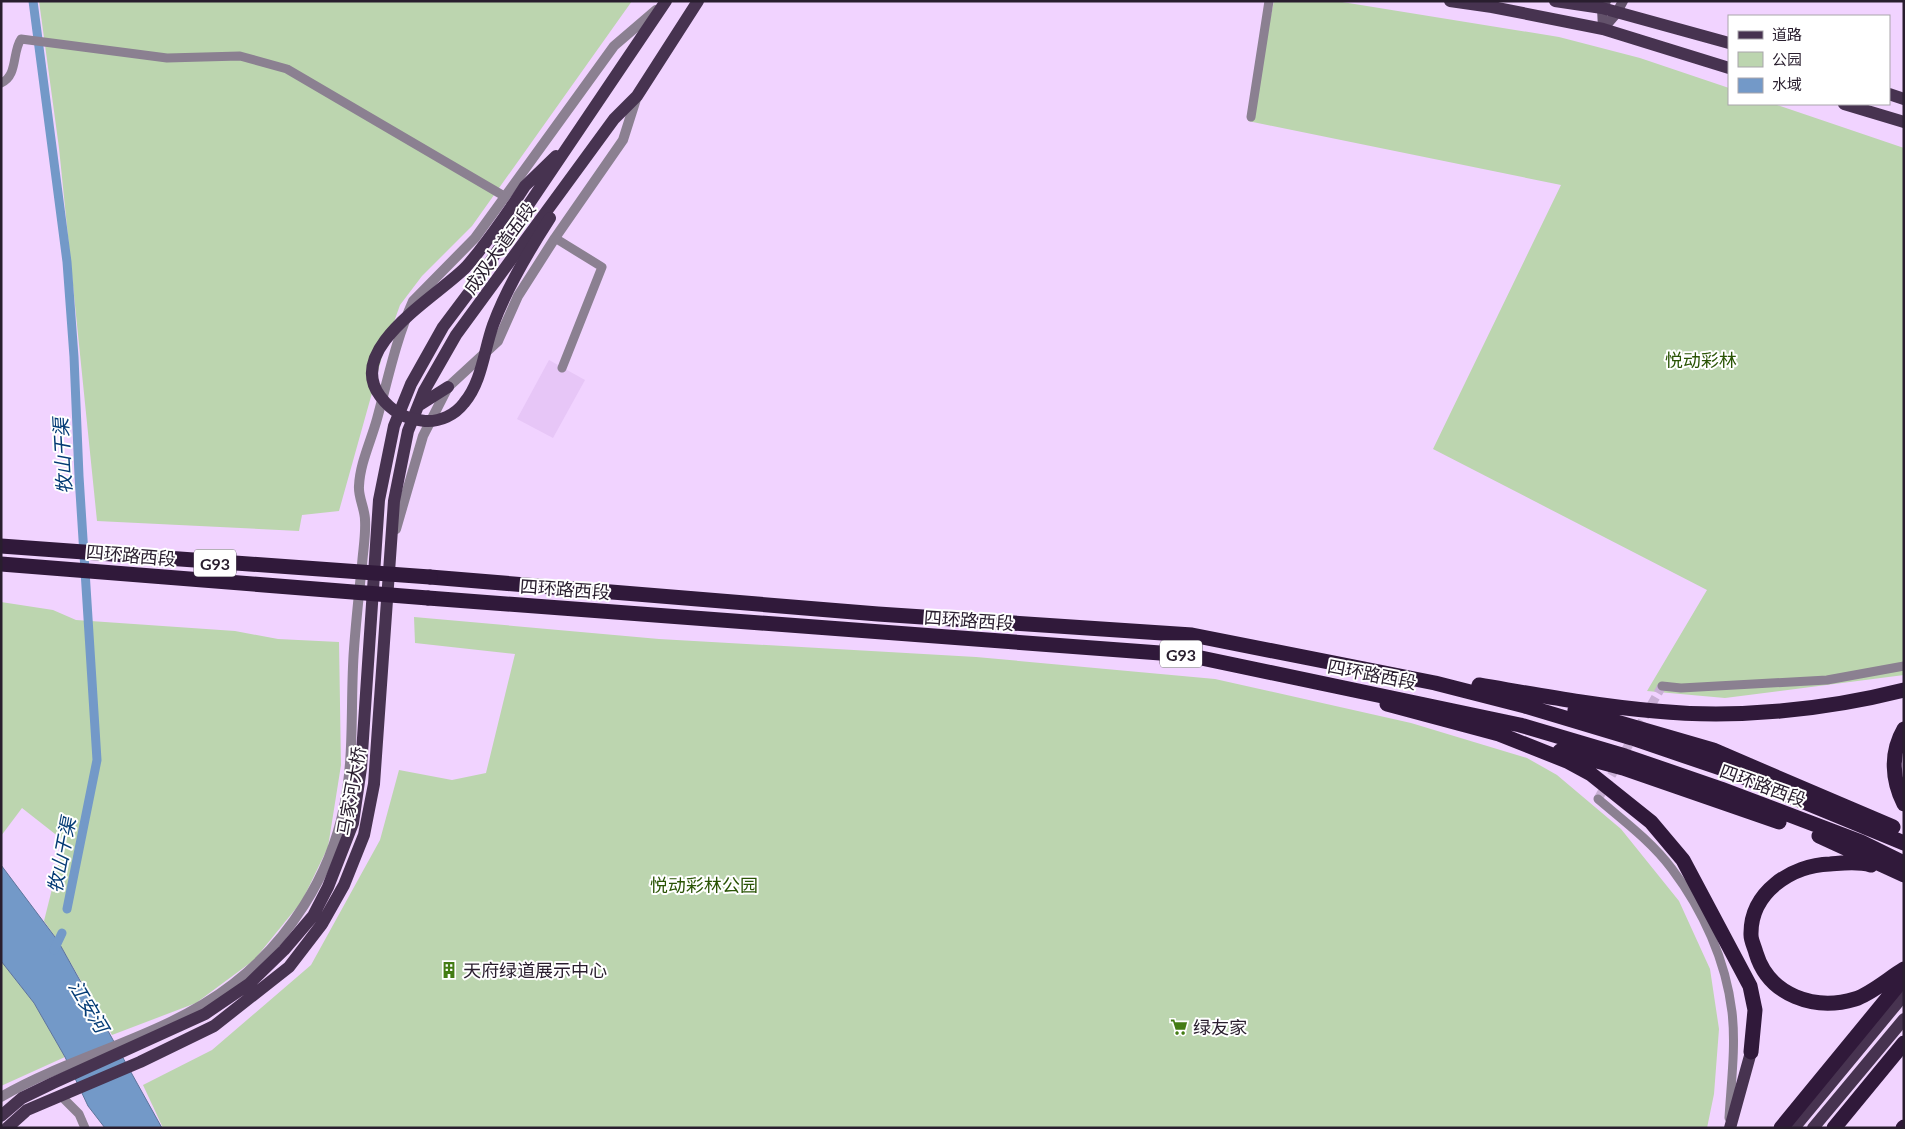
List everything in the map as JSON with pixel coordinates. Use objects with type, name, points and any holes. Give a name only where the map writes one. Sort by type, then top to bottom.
[{"type":"highway","name":"四环路西段","points":[[1,546],[430,577],[878,614],[1192,635],[1435,683],[1525,706],[1729,771],[1904,843]]},
{"type":"highway","name":"四环路西段","points":[[1,564],[1187,655],[1520,725],[1625,756],[1862,842],[1904,863]]},
{"type":"highway","points":[[1435,683],[1459,682],[1594,704],[1657,712],[1708,713],[1794,709],[1904,690]]},
{"type":"highway","points":[[1331,685],[1415,713],[1623,768],[1822,837],[1904,875]]},
{"type":"highway","points":[[1494,688],[1714,750],[1904,832]]},
{"type":"highway","points":[[1904,729],[1897,744],[1894,768],[1898,792],[1904,804]]},
{"type":"highway","points":[[1499,734],[1567,761],[1591,774],[1651,822],[1683,860],[1750,986],[1755,1010],[1751,1052]]},
{"type":"highway","points":[[1904,875],[1862,863],[1814,864],[1789,873],[1767,891],[1755,912],[1751,935],[1765,974],[1793,998],[1814,1003],[1834,1003],[1856,998],[1904,969]]},
{"type":"highway","points":[[1781,1128],[1904,978]]},
{"type":"highway","points":[[1834,1128],[1904,1043]]},
{"type":"main road","name":"成双大道五段","points":[[1,1116],[22,1098],[61,1073],[205,1014],[249,984],[284,950],[313,916],[328,887],[353,823],[361,768],[379,500],[394,426],[411,384],[443,327],[473,288],[666,1]]},
{"type":"main road","name":"成双大道五段","points":[[391,544],[394,501],[408,431],[418,406],[456,335],[614,119],[637,96],[698,1]]},
{"type":"main road","points":[[1450,1],[1492,7],[1603,29],[1728,68]]},
{"type":"main road","points":[[1555,1],[1604,5],[1616,14],[1728,43]]},
{"type":"main road","points":[[1603,29],[1616,14],[1623,1]]},
{"type":"main road","points":[[1603,29],[1604,5]]},
{"type":"main road","points":[[1890,94],[1904,99]]},
{"type":"main road","points":[[1847,105],[1904,122]]},
{"type":"main road","points":[[575,137],[508,201],[466,267],[387,336],[376,353],[373,376],[375,389],[390,408],[416,420],[434,422],[452,415],[465,403],[474,387],[493,326],[528,252],[614,119]]},
{"type":"main road","points":[[418,406],[448,387]]},
{"type":"main road","name":"马家河大桥","points":[[7,1128],[27,1110],[140,1062],[214,1026],[289,967],[322,924],[344,885],[364,835],[374,784],[391,544]]},
{"type":"main road","points":[[1794,1128],[1904,995]]},
{"type":"main road","points":[[1813,1128],[1904,1019]]},
{"type":"main road","points":[[1729,1128],[1751,1052]]},
{"type":"street","points":[[128,1044],[197,1008],[231,985],[264,957],[294,922],[321,877],[338,832],[349,776],[354,650],[365,520],[358,487],[387,375],[413,301],[475,238],[508,201],[614,46],[666,1]]},
{"type":"street","points":[[1251,117],[1269,1]]},
{"type":"street","points":[[1,83],[8,79],[17,44],[21,39],[50,41],[167,58],[240,56],[288,69],[508,201]]},
{"type":"street","points":[[391,544],[423,436],[448,387],[498,341],[518,296],[555,238],[623,140],[637,96]]},
{"type":"street","points":[[555,238],[602,268],[562,368]]},
{"type":"street","points":[[1662,686],[1681,688],[1827,680],[1904,666]]},
{"type":"street","points":[[1598,799],[1639,834],[1672,869],[1695,904],[1710,932],[1721,966],[1732,1012],[1729,1128]]},
{"type":"street","points":[[1,1097],[61,1073]]},
{"type":"street","points":[[66,1093],[85,1128]]},
{"type":"shaded area","points":[[549,360],[585,380],[553,438],[517,419]]},
{"type":"green space","points":[[39,1],[632,1],[472,226],[422,276],[400,305],[384,350],[339,511],[302,515],[299,531],[97,521],[59,148]]},
{"type":"green space","name":"悦动彩林","points":[[1274,1],[1336,1],[1559,37],[1640,58],[1728,88],[1728,105],[1777,105],[1904,148],[1904,675],[1725,698],[1647,691],[1707,590],[1433,449],[1561,185],[1248,121]]},
{"type":"green space","points":[[1,602],[53,610],[76,620],[235,631],[278,639],[339,642],[341,765],[328,847],[302,901],[254,960],[196,1003],[112,1035],[58,941],[44,921],[64,841],[22,808],[1,836]]},
{"type":"green space","name":"悦动彩林公园","points":[[414,617],[659,639],[976,657],[1215,679],[1411,723],[1527,758],[1557,775],[1621,829],[1679,901],[1710,969],[1719,1029],[1714,1094],[1707,1128],[163,1128],[143,1085],[212,1050],[311,965],[380,840],[399,770],[452,780],[486,773],[515,654],[415,643]]},
{"type":"green space","points":[[1,961],[34,1003],[65,1057],[1,1086]]},
{"type":"water","name":"江安河","points":[[1,865],[58,941],[162,1128],[105,1128],[88,1106],[65,1057],[34,1003],[1,961]]},
{"type":"waterway","name":"牧山干渠","points":[[33,1],[67,262],[97,760],[67,909]]},
{"type":"waterway","name":"牧山干渠","points":[[54,950],[62,933]]},
{"type":"tunnel","points":[[1598,799],[1662,686]]},
{"type":"place","name":"天府绿道展示中心","points":[[449,970]]},
{"type":"place","name":"绿友家","points":[[1179,1027]]}]
